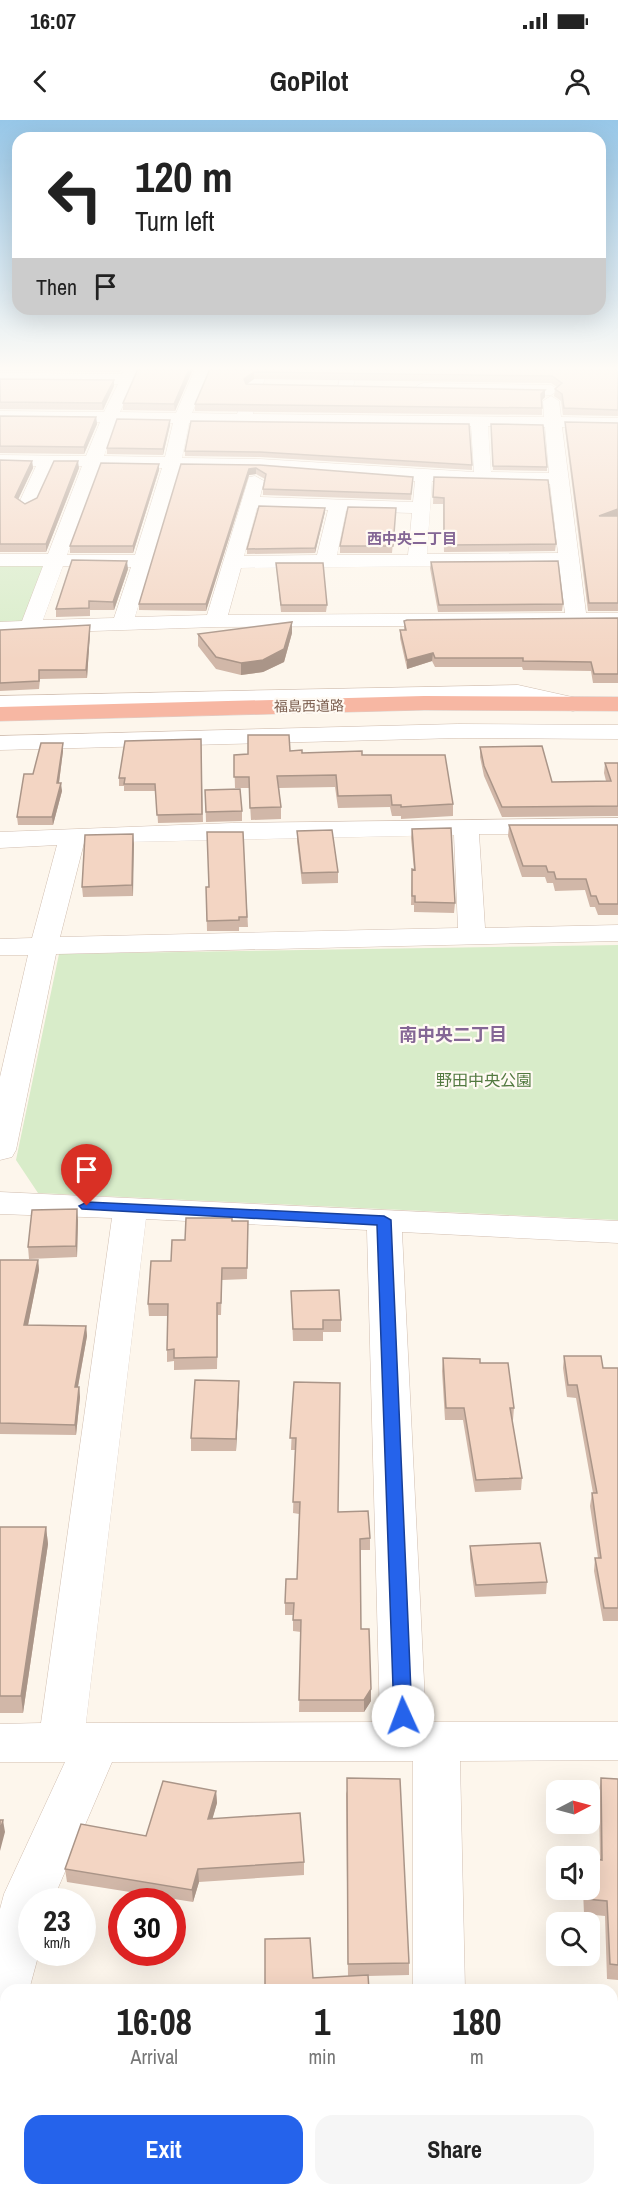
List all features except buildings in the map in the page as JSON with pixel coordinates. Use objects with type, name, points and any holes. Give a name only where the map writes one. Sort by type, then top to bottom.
[{"type":"highway","name":"福島西道路","points":[[0,714],[424,703],[618,704]]},
{"type":"highway","name":"福島西道路","points":[[0,727],[448,717],[618,718]]},
{"type":"street","points":[[27,505],[45,466]]},
{"type":"street","points":[[30,627],[91,466]]},
{"type":"street","points":[[123,624],[171,466]]},
{"type":"street","points":[[216,621],[249,502],[269,466]]},
{"type":"street","points":[[318,466],[424,476],[558,479]]},
{"type":"street","points":[[358,471],[360,466]]},
{"type":"street","points":[[482,466],[483,477]]},
{"type":"street","points":[[557,466],[576,618]]},
{"type":"street","points":[[417,560],[424,476]]},
{"type":"street","points":[[249,502],[422,508]]},
{"type":"street","points":[[326,561],[338,505]]},
{"type":"street","points":[[4,552],[58,552],[143,561]]},
{"type":"street","points":[[232,562],[569,559]]},
{"type":"street","points":[[0,628],[216,621],[618,619]]},
{"type":"street","points":[[0,703],[518,692],[573,704]]},
{"type":"street","points":[[0,743],[446,732],[618,732]]},
{"type":"street","points":[[0,840],[73,836],[466,827],[618,826]]},
{"type":"street","points":[[466,827],[472,935]]},
{"type":"street","points":[[0,1150],[45,945],[73,836]]},
{"type":"street","points":[[0,947],[618,933]]},
{"type":"street","points":[[0,1203],[618,1232]]},
{"type":"street","points":[[5,1984],[29,1894],[79,1743],[130,1208]]},
{"type":"street","points":[[384,1220],[439,1984]]},
{"type":"street","points":[[0,1743],[618,1741]]},
{"type":"green space","points":[[0,563],[48,563],[24,623],[0,624]]},
{"type":"green space","name":"野田中央公園","points":[[618,945],[618,1220],[38,1193],[16,1160],[59,954]]},
{"type":"district","name":"西中央二丁目","points":[[412,538]]},
{"type":"district","name":"南中央二丁目","points":[[453,1034]]},
{"type":"route","points":[[87,1206],[384,1220],[403,1716]]}]
